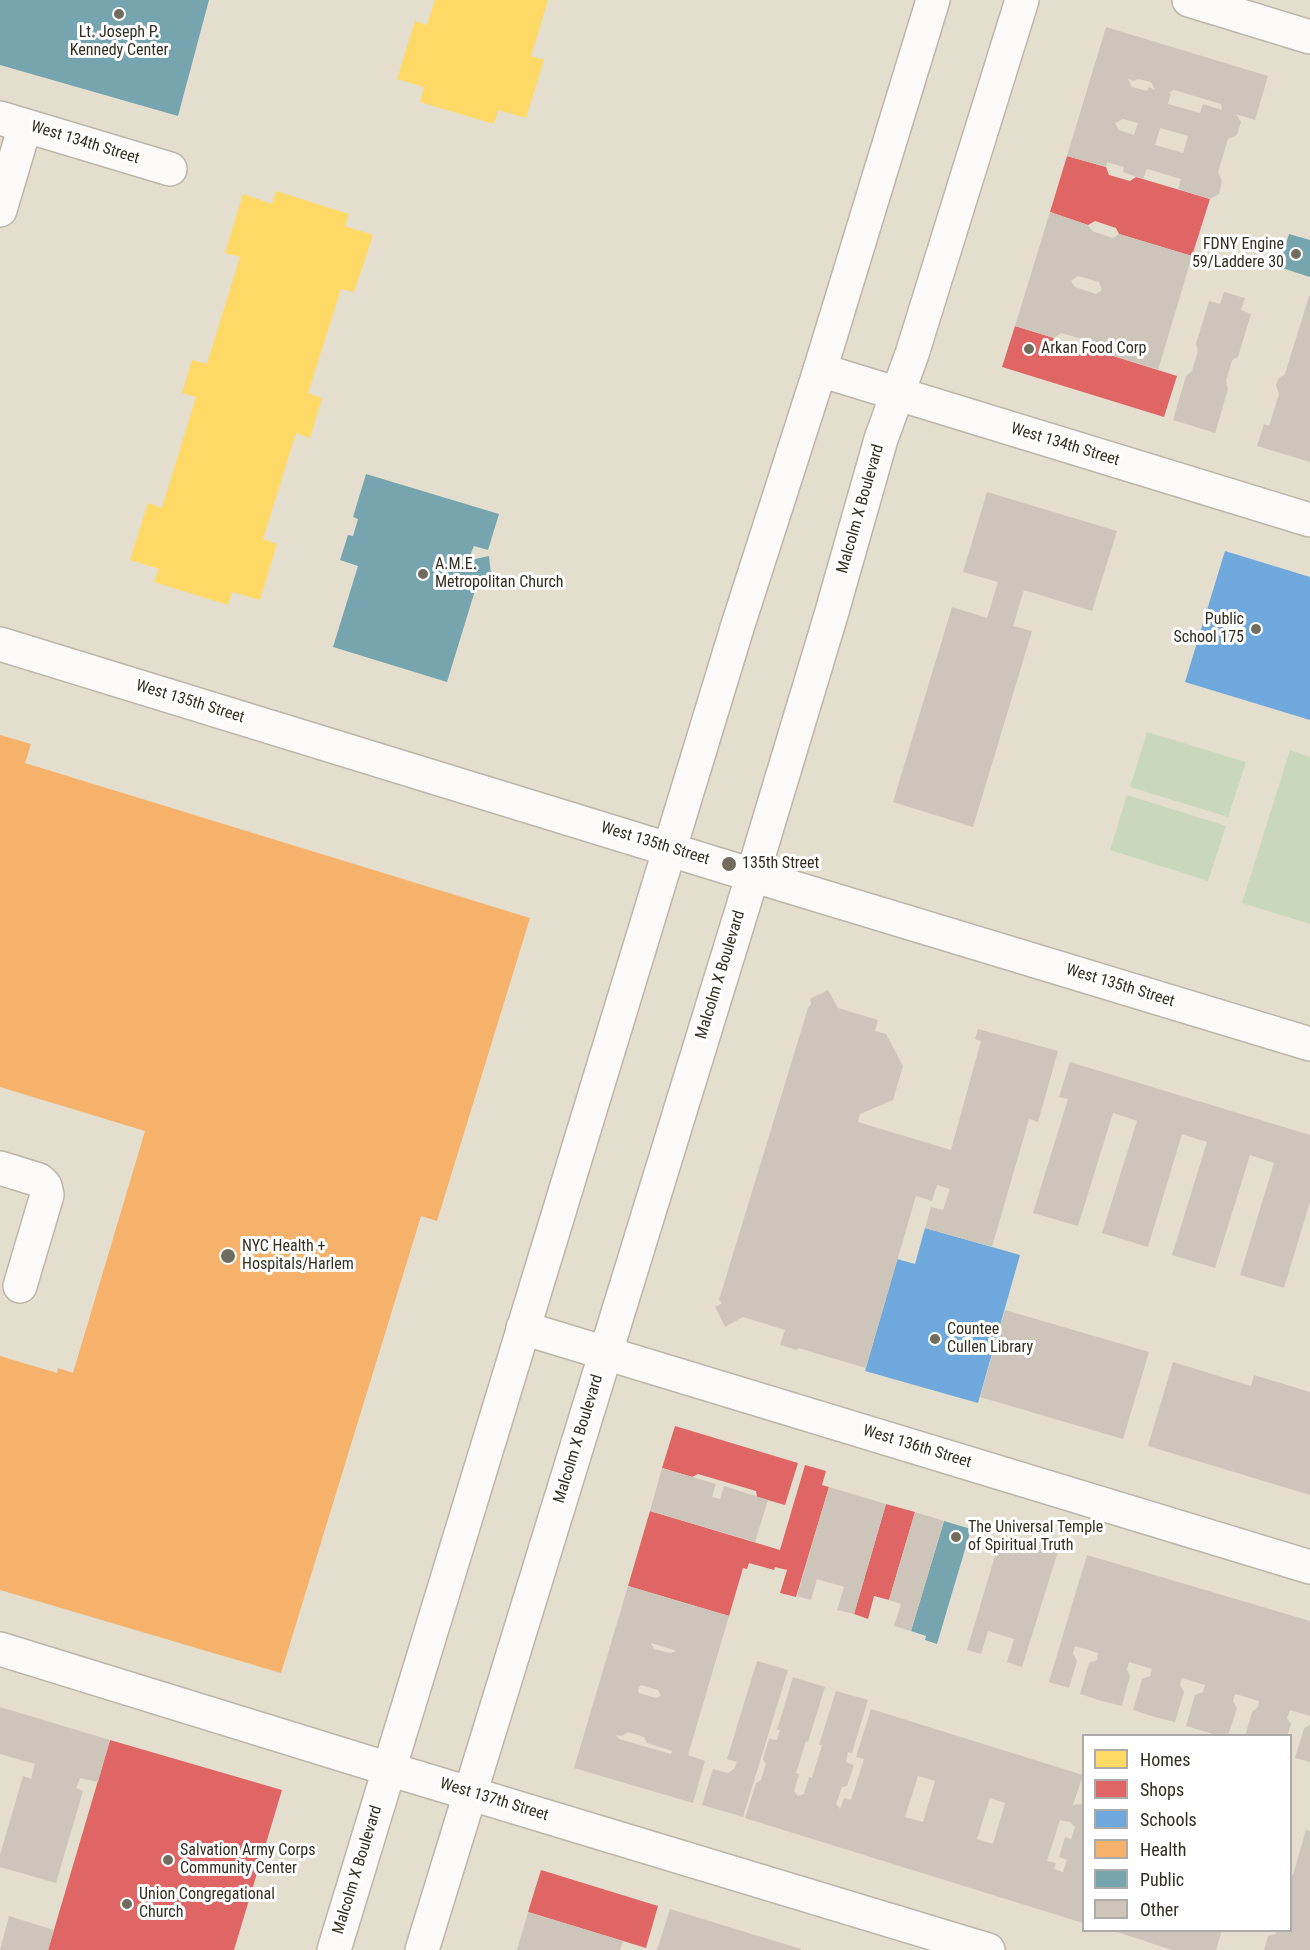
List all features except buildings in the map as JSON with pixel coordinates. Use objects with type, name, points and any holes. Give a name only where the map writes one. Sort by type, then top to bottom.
[{"type":"street","name":"Malcolm X Boulevard","points":[[334,1950],[737,628],[820,370],[933,0]]},
{"type":"street","name":"Malcolm X Boulevard","points":[[422,1950],[753,874],[881,439],[898,395],[1022,0]]},
{"type":"street","points":[[1189,0],[1310,37]]},
{"type":"street","name":"West 134th Street","points":[[13,122],[170,169]]},
{"type":"street","points":[[0,210],[13,122]]},
{"type":"street","name":"West 134th Street","points":[[820,370],[1310,520]]},
{"type":"street","name":"West 135th Street","points":[[0,644],[1310,1044]]},
{"type":"street","points":[[0,1168],[39,1180],[45,1186],[47,1195],[20,1286]]},
{"type":"street","name":"West 136th Street","points":[[523,1328],[1310,1567]]},
{"type":"street","name":"West 137th Street","points":[[0,1649],[988,1950]]},
{"type":"green space","points":[[1147,732],[1246,762],[1228,817],[1130,787]]},
{"type":"green space","points":[[1290,750],[1310,757],[1310,924],[1242,903]]},
{"type":"green space","points":[[1127,795],[1226,826],[1208,881],[1110,850]]},
{"type":"place","name":"Lt. Joseph P. Kennedy Center","points":[[119,14]]},
{"type":"place","name":"FDNY Engine 59/Laddere 30","points":[[1296,254]]},
{"type":"place","name":"Arkan Food Corp","points":[[1029,349]]},
{"type":"place","name":"A.M.E. Metropolitan Church","points":[[423,574]]},
{"type":"place","name":"Public School 175","points":[[1256,629]]},
{"type":"place","name":"135th Street","points":[[729,864]]},
{"type":"place","name":"NYC Health + Hospitals/Harlem","points":[[228,1256]]},
{"type":"place","name":"Countee Cullen Library","points":[[935,1339]]},
{"type":"place","name":"The Universal Temple of Spiritual Truth","points":[[956,1537]]},
{"type":"place","name":"Salvation Army Corps Community Center","points":[[168,1860]]},
{"type":"place","name":"Union Congregational Church","points":[[127,1904]]}]
